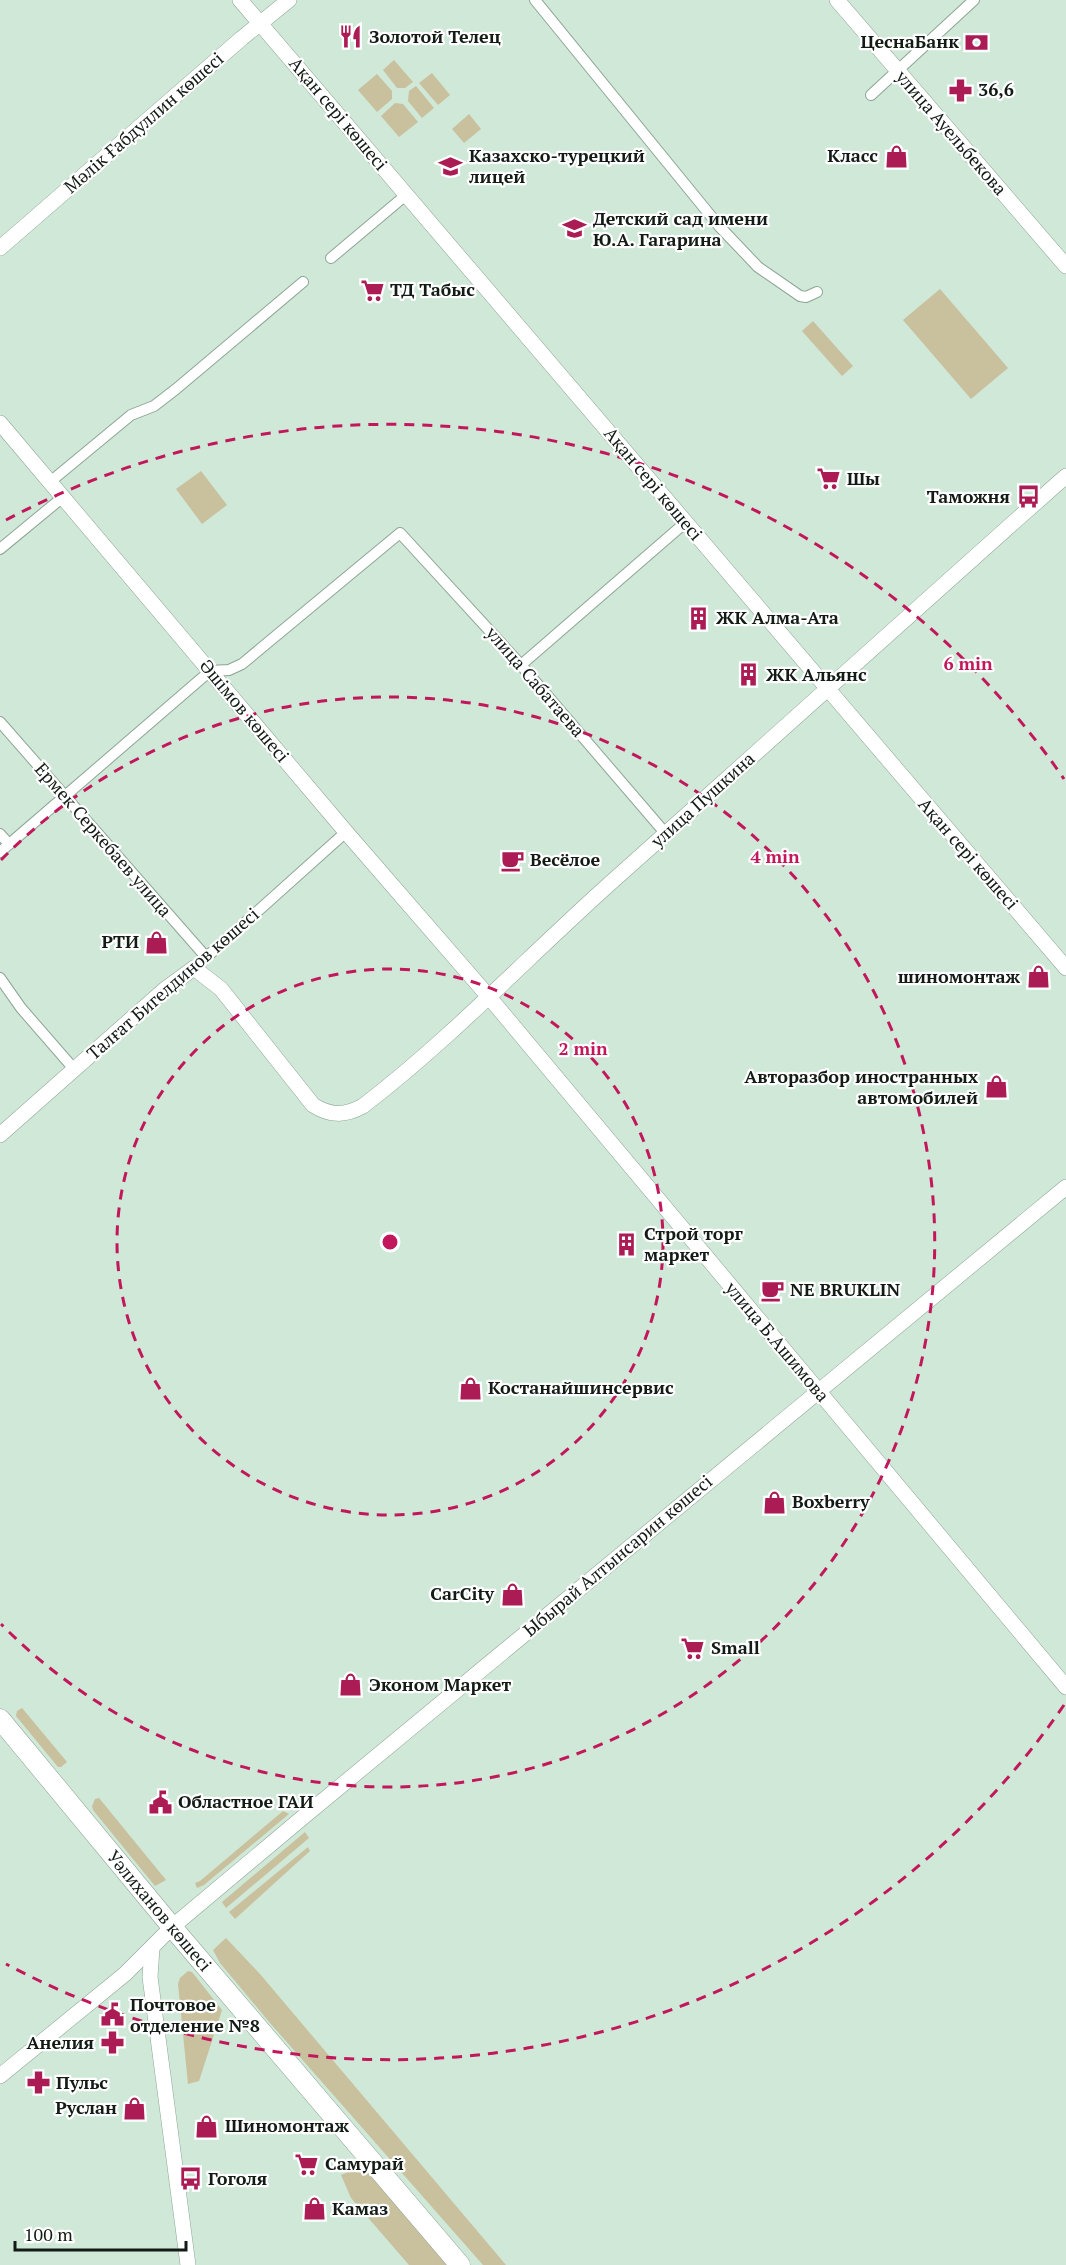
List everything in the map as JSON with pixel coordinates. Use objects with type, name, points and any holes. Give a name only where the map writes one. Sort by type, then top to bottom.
[{"type":"highway","name":"Уәлиханов көшесі","points":[[0,1719],[172,1927],[460,2265]]},
{"type":"street","name":"Ақан сері көшесі","points":[[240,0],[1066,968]]},
{"type":"street","name":"Мәлік Ғабдуллин көшесі","points":[[0,248],[289,0]]},
{"type":"street","points":[[535,0],[712,217],[758,267],[800,296],[806,297],[817,292]]},
{"type":"street","name":"улица Ауельбекова","points":[[837,0],[1066,266]]},
{"type":"street","points":[[871,94],[974,0]]},
{"type":"street","points":[[331,258],[406,195]]},
{"type":"street","points":[[50,482],[131,416],[154,406],[176,389],[303,282]]},
{"type":"street","name":"Әшімов көшесі","points":[[0,423],[346,832],[489,997]]},
{"type":"street","name":"улица Пушкина","points":[[194,968],[220,989],[307,1099],[320,1109],[336,1114],[353,1111],[375,1096],[489,997],[561,928],[826,688],[1066,476]]},
{"type":"street","points":[[0,549],[63,497]]},
{"type":"street","points":[[521,665],[686,522]]},
{"type":"street","name":"улица Сабатаева","points":[[210,671],[229,670],[242,664],[400,533],[521,665],[666,834]]},
{"type":"street","points":[[0,834],[4,848],[210,671]]},
{"type":"street","name":"Ермек Серкебаев улица","points":[[0,722],[206,957]]},
{"type":"street","name":"Талғат Бигелдинов көшесі","points":[[0,1135],[164,990],[194,968],[346,832]]},
{"type":"street","points":[[0,978],[21,1008],[74,1069]]},
{"type":"street","name":"улица Б.Ашимова","points":[[489,997],[1066,1687]]},
{"type":"street","name":"Ыбырай Алтынсарин көшесі","points":[[0,2076],[125,1974],[172,1927],[1066,1187]]},
{"type":"street","points":[[152,1948],[151,1988],[188,2265]]},
{"type":"shaded area","points":[[394,60],[413,82],[405,88],[397,88],[383,70]]},
{"type":"shaded area","points":[[432,73],[450,95],[438,105],[419,83]]},
{"type":"shaded area","points":[[377,74],[392,91],[392,99],[377,112],[358,90]]},
{"type":"shaded area","points":[[416,86],[434,108],[422,118],[408,101],[409,91]]},
{"type":"shaded area","points":[[395,103],[403,104],[418,122],[399,137],[381,116]]},
{"type":"shaded area","points":[[469,114],[481,129],[464,143],[452,129]]},
{"type":"shaded area","points":[[940,289],[1008,368],[971,399],[903,320]]},
{"type":"shaded area","points":[[813,321],[853,366],[842,376],[802,331]]},
{"type":"shaded area","points":[[201,471],[227,505],[202,524],[176,489]]},
{"type":"shaded area","points":[[22,1708],[67,1762],[61,1767],[58,1767],[16,1716],[17,1711]]},
{"type":"shaded area","points":[[99,1798],[166,1880],[155,1886],[93,1810],[95,1799]]},
{"type":"shaded area","points":[[283,1811],[289,1814],[204,1885],[197,1888],[195,1883]]},
{"type":"shaded area","points":[[305,1832],[309,1838],[226,1908],[222,1902]]},
{"type":"shaded area","points":[[308,1847],[310,1851],[235,1919],[229,1912]]},
{"type":"shaded area","points":[[226,1938],[260,1974],[506,2265],[483,2265],[270,2023],[220,1963],[213,1950]]},
{"type":"shaded area","points":[[188,1971],[192,1972],[222,2010],[199,2081],[188,2084],[178,1984],[180,1978]]},
{"type":"shaded area","points":[[358,2168],[365,2170],[449,2265],[409,2265],[351,2198],[341,2175]]},
{"type":"place","name":"Золотой Телец","points":[[351,37]]},
{"type":"place","name":"ЦеснаБанк","points":[[977,42]]},
{"type":"place","name":"36,6","points":[[960,90]]},
{"type":"place","name":"Класс","points":[[896,156]]},
{"type":"place","name":"Казахско-турецкий лицей","points":[[451,166]]},
{"type":"place","name":"Детский сад имени Ю.А. Гагарина","points":[[575,229]]},
{"type":"place","name":"ТД Табыс","points":[[372,290]]},
{"type":"place","name":"Шы","points":[[829,479]]},
{"type":"place","name":"Таможня","points":[[1028,497]]},
{"type":"place","name":"ЖК Алма-Ата","points":[[698,618]]},
{"type":"place","name":"ЖК Альянс","points":[[748,675]]},
{"type":"place","name":"Весёлое","points":[[512,860]]},
{"type":"place","name":"РТИ","points":[[157,942]]},
{"type":"place","name":"шиномонтаж","points":[[1038,977]]},
{"type":"place","name":"Авторазбор иностранных автомобилей","points":[[996,1087]]},
{"type":"place","name":"Строй торг маркет","points":[[626,1244]]},
{"type":"place","name":"NE BRUKLIN","points":[[772,1290]]},
{"type":"place","name":"Костанайшинсервис","points":[[470,1388]]},
{"type":"place","name":"Boxberry","points":[[774,1502]]},
{"type":"place","name":"CarCity","points":[[512,1594]]},
{"type":"place","name":"Small","points":[[693,1648]]},
{"type":"place","name":"Эконом Маркет","points":[[351,1685]]},
{"type":"place","name":"Областное ГАИ","points":[[160,1802]]},
{"type":"place","name":"Почтовое отделение №8","points":[[112,2015]]},
{"type":"place","name":"Анелия","points":[[112,2043]]},
{"type":"place","name":"Пульс","points":[[38,2083]]},
{"type":"place","name":"Руслан","points":[[135,2108]]},
{"type":"place","name":"Шиномонтаж","points":[[207,2126]]},
{"type":"place","name":"Самурай","points":[[307,2164]]},
{"type":"place","name":"Гоголя","points":[[190,2179]]},
{"type":"place","name":"Камаз","points":[[314,2209]]}]
